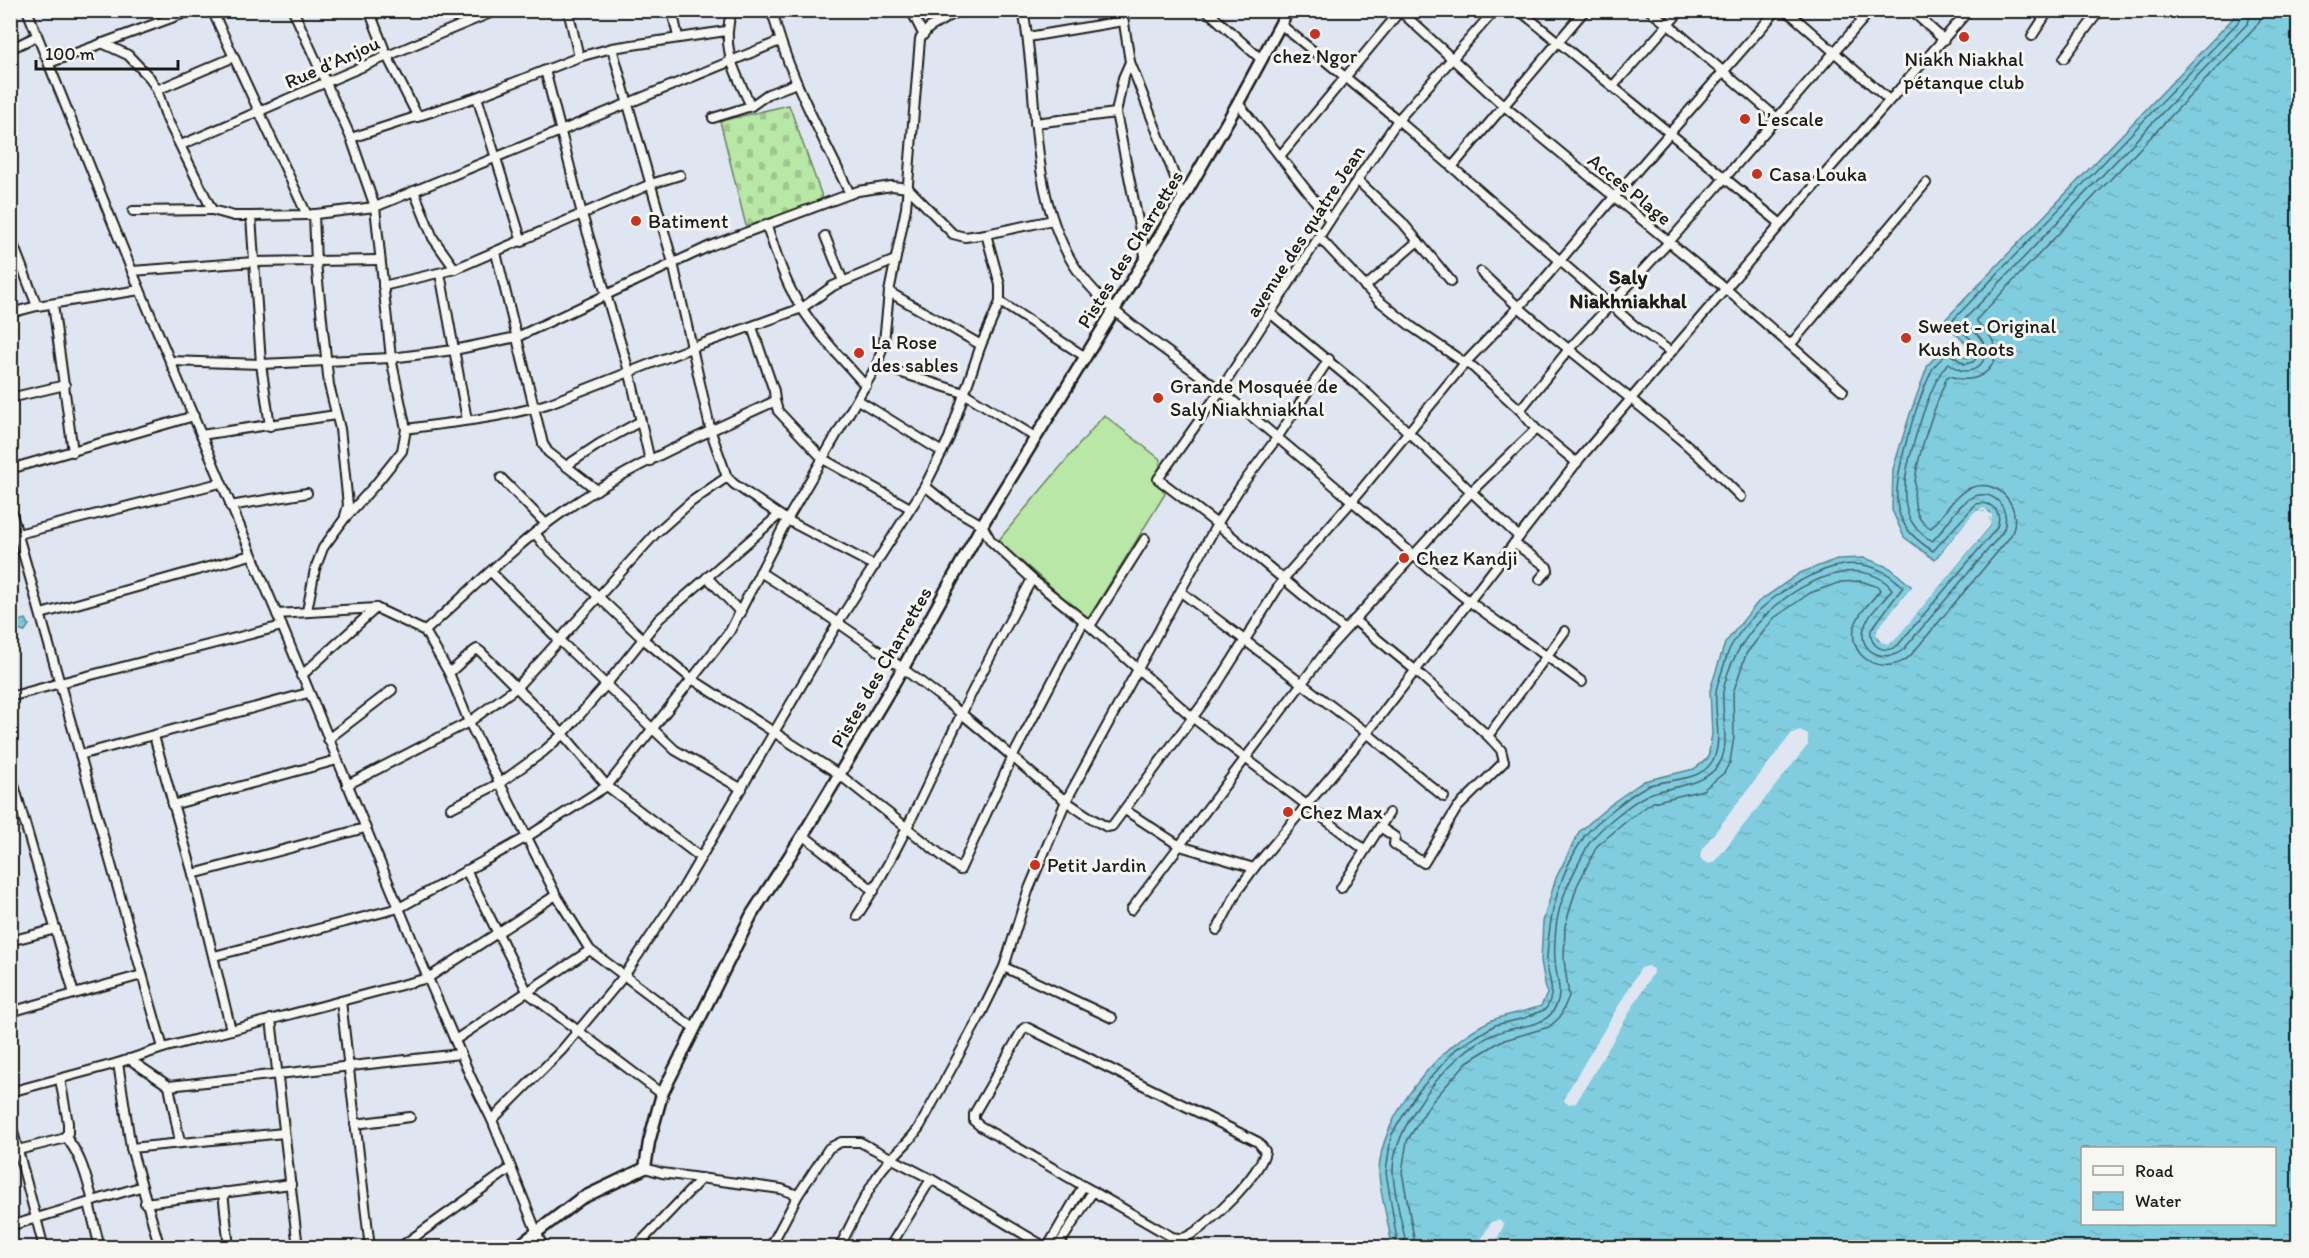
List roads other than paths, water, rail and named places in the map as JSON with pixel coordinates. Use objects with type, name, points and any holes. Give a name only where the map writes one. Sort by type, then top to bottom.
[{"type":"main road","name":"Pistes des Charrettes","points":[[645,1168],[649,1142],[662,1094],[752,914],[840,775],[903,668],[982,525],[1183,198],[1288,10]]},
{"type":"main road","points":[[516,1248],[580,1199],[645,1168]]},
{"type":"street","points":[[27,10],[132,272],[460,1054],[492,1120],[543,1248]]},
{"type":"street","points":[[49,63],[193,10]]},
{"type":"street","points":[[212,10],[310,215],[329,385],[340,429],[348,505],[345,518]]},
{"type":"street","points":[[293,10],[351,138],[375,207],[391,358],[406,429],[402,452],[345,518],[323,548],[315,568],[307,611]]},
{"type":"street","points":[[369,10],[387,56],[418,117]]},
{"type":"street","name":"Rue d’Anjou","points":[[181,146],[498,10]]},
{"type":"street","points":[[568,10],[579,57]]},
{"type":"street","points":[[672,10],[678,37]]},
{"type":"street","points":[[732,10],[726,31],[730,60],[751,106]]},
{"type":"street","points":[[784,10],[773,14],[780,41],[797,83],[850,194]]},
{"type":"street","points":[[911,10],[923,34]]},
{"type":"street","points":[[214,956],[399,908],[527,837],[607,786],[718,649],[741,613],[788,520],[877,365],[884,342],[889,292],[906,208],[919,44],[923,34],[960,10]]},
{"type":"street","points":[[1023,10],[1028,36],[1035,123],[1044,188],[1053,220],[1076,269],[1114,309],[1220,391],[1469,601],[1582,682]]},
{"type":"street","points":[[1122,10],[1130,62],[1183,198]]},
{"type":"street","points":[[1206,10],[1262,60]]},
{"type":"street","name":"avenue des quatre Jean","points":[[1217,524],[1164,485],[1158,479],[1159,477],[1220,391],[1330,220],[1398,120],[1495,10]]},
{"type":"street","points":[[1519,10],[1723,179],[1781,224]]},
{"type":"street","points":[[1452,167],[1585,10]]},
{"type":"street","points":[[1649,10],[1777,118]]},
{"type":"street","points":[[1612,87],[1681,10]]},
{"type":"street","points":[[760,572],[839,621],[903,668],[961,713],[1066,801],[1107,827],[1116,822],[1192,717],[1245,641],[1284,578],[1352,501],[1465,363],[1518,309],[1778,10]]},
{"type":"street","points":[[1786,10],[1889,100]]},
{"type":"street","points":[[1520,410],[1570,348],[1669,242],[1871,10]]},
{"type":"street","points":[[1911,10],[1944,40]]},
{"type":"street","points":[[1217,930],[1238,891],[1254,868],[1367,733],[1577,463],[1781,224],[1969,10]]},
{"type":"street","points":[[2032,36],[2049,10]]},
{"type":"street","points":[[2064,58],[2100,10]]},
{"type":"street","points":[[1280,156],[1400,11]]},
{"type":"street","name":"Acces Plage","points":[[1400,11],[1504,106],[1791,344],[1843,391]]},
{"type":"street","points":[[1028,36],[1123,21]]},
{"type":"street","points":[[1280,24],[1398,120],[1613,304],[1635,326],[1671,352]]},
{"type":"street","points":[[351,138],[477,97],[579,57],[612,48],[726,31]]},
{"type":"street","points":[[10,49],[37,36]]},
{"type":"street","points":[[133,211],[212,210],[234,216],[251,216],[310,215],[375,207],[780,41]]},
{"type":"street","points":[[102,43],[128,55],[150,78],[212,210]]},
{"type":"street","points":[[612,48],[673,263],[711,432],[727,477],[779,515],[875,566]]},
{"type":"street","points":[[157,90],[234,57]]},
{"type":"street","points":[[1130,62],[1123,78],[1116,113],[1146,260]]},
{"type":"street","points":[[545,70],[582,214],[629,372],[650,461]]},
{"type":"street","points":[[713,118],[751,106],[768,94],[797,83]]},
{"type":"street","points":[[477,97],[522,242]]},
{"type":"street","points":[[1238,103],[1330,220]]},
{"type":"street","points":[[1035,123],[1116,113]]},
{"type":"street","points":[[383,286],[455,269],[522,242],[651,184],[680,175]]},
{"type":"street","points":[[1357,180],[1382,201],[1451,281]]},
{"type":"street","points":[[1791,344],[1926,183]]},
{"type":"street","points":[[170,361],[261,364],[391,358],[454,350],[517,337],[710,246],[850,194],[876,187],[908,188],[953,234],[965,237],[1053,220]]},
{"type":"street","points":[[414,191],[433,238],[455,269]]},
{"type":"street","points":[[251,216],[261,364],[270,426]]},
{"type":"street","points":[[766,224],[791,289],[802,308],[814,326],[866,386]]},
{"type":"street","points":[[492,1120],[562,1050],[624,976],[742,789],[839,621],[925,486],[955,423],[981,345],[1000,302],[1000,285],[986,234]]},
{"type":"street","points":[[10,236],[37,306]]},
{"type":"street","points":[[825,236],[843,282]]},
{"type":"street","points":[[1319,237],[1365,287],[1412,327],[1473,367],[1520,410],[1536,429],[1577,463]]},
{"type":"street","points":[[1365,287],[1418,241]]},
{"type":"street","points":[[496,253],[544,448],[597,490]]},
{"type":"street","points":[[132,272],[254,262],[316,263],[380,260]]},
{"type":"street","points":[[406,429],[533,408],[802,308],[819,294],[895,260]]},
{"type":"street","points":[[1480,272],[1518,309],[1570,348],[1676,435],[1741,497]]},
{"type":"street","points":[[440,273],[467,420]]},
{"type":"street","points":[[10,313],[37,306],[140,290]]},
{"type":"street","points":[[889,292],[981,345]]},
{"type":"street","points":[[1000,302],[1084,356]]},
{"type":"street","points":[[52,304],[73,452]]},
{"type":"street","points":[[1270,313],[1329,359],[1472,491],[1517,540],[1547,567],[1548,570],[1540,579]]},
{"type":"street","points":[[752,327],[774,391],[775,401],[783,418],[823,459],[910,508]]},
{"type":"street","points":[[839,1248],[879,1175],[920,1126],[980,1016],[1004,967],[1029,891],[1066,801],[1137,668],[1217,524],[1329,359]]},
{"type":"street","points":[[877,365],[964,393],[1035,437]]},
{"type":"street","points":[[10,398],[64,385]]},
{"type":"street","points":[[858,400],[942,452]]},
{"type":"street","points":[[425,631],[535,533],[597,490],[650,461],[775,401]]},
{"type":"street","points":[[201,435],[336,415]]},
{"type":"street","points":[[10,469],[194,416]]},
{"type":"street","points":[[566,466],[599,444],[641,421]]},
{"type":"street","points":[[1131,910],[1345,630],[1472,491],[1536,429]]},
{"type":"street","points":[[347,785],[469,722],[516,688],[671,518],[727,477]]},
{"type":"street","points":[[501,478],[546,524]]},
{"type":"street","points":[[18,534],[220,483]]},
{"type":"street","points":[[925,486],[951,507],[982,525],[991,541],[1032,579],[1087,624],[1192,717],[1365,850]]},
{"type":"street","points":[[230,506],[307,493]]},
{"type":"street","points":[[10,507],[163,1048]]},
{"type":"street","points":[[451,808],[500,783],[530,763],[563,734],[659,619],[779,515]]},
{"type":"street","points":[[1217,524],[1345,630]]},
{"type":"street","points":[[535,533],[544,545],[643,639],[692,679],[840,775],[960,870],[1013,756],[1087,624],[1145,539]]},
{"type":"street","points":[[41,614],[251,555]]},
{"type":"street","points":[[491,572],[605,686],[675,750],[742,789]]},
{"type":"street","points":[[707,577],[741,613]]},
{"type":"street","points":[[857,916],[874,891],[961,713],[1032,579]]},
{"type":"street","points":[[1180,592],[1367,733],[1444,797]]},
{"type":"street","points":[[277,614],[376,608],[425,631],[449,673],[469,722],[556,895],[590,950],[694,1028]]},
{"type":"street","points":[[301,676],[376,608]]},
{"type":"street","points":[[1354,620],[1415,670],[1488,736],[1501,750],[1504,762],[1458,808],[1426,862],[1422,863],[1394,844],[1395,837],[1380,827]]},
{"type":"street","points":[[10,697],[282,627]]},
{"type":"street","points":[[1488,736],[1565,632]]},
{"type":"street","points":[[449,673],[477,650],[563,734],[607,786],[700,857]]},
{"type":"street","points":[[328,739],[392,690]]},
{"type":"street","points":[[80,755],[308,693]]},
{"type":"street","points":[[154,736],[193,874],[231,1030]]},
{"type":"street","points":[[172,805],[337,760]]},
{"type":"street","points":[[10,771],[74,994]]},
{"type":"street","points":[[1125,810],[1180,846],[1254,868]]},
{"type":"street","points":[[1341,888],[1389,813]]},
{"type":"street","points":[[193,874],[365,828]]},
{"type":"street","points":[[803,835],[874,891]]},
{"type":"street","points":[[466,870],[528,993],[662,1094]]},
{"type":"street","points":[[10,1092],[118,1063],[163,1048],[428,978],[556,895]]},
{"type":"street","points":[[10,941],[56,929]]},
{"type":"street","points":[[455,1040],[590,950]]},
{"type":"street","points":[[1004,967],[1112,1018]]},
{"type":"street","points":[[10,1012],[142,975]]},
{"type":"street","points":[[341,1001],[370,1248]]},
{"type":"street","points":[[271,1019],[298,1248]]},
{"type":"street","points":[[1026,1027],[1246,1135],[1264,1147],[1264,1156],[1260,1166],[1242,1188],[1193,1233],[1180,1238],[1172,1237],[1093,1191],[974,1121],[974,1114],[1026,1027]]},
{"type":"street","points":[[129,1059],[170,1086],[460,1054]]},
{"type":"street","points":[[118,1063],[131,1148],[140,1187],[160,1248]]},
{"type":"street","points":[[18,1150],[65,1136],[68,1133],[69,1123],[60,1079]]},
{"type":"street","points":[[170,1086],[180,1142]]},
{"type":"street","points":[[355,1124],[410,1117]]},
{"type":"street","points":[[10,1120],[44,1248]]},
{"type":"street","points":[[131,1148],[284,1133]]},
{"type":"street","points":[[65,1136],[82,1160],[100,1248]]},
{"type":"street","points":[[770,1248],[798,1195],[834,1144],[860,1142],[931,1179],[1047,1248],[1083,1186]]},
{"type":"street","points":[[399,1248],[511,1168]]},
{"type":"street","points":[[645,1168],[662,1173],[781,1189],[798,1195]]},
{"type":"street","points":[[635,1248],[702,1178]]},
{"type":"street","points":[[889,1248],[931,1179]]},
{"type":"street","points":[[145,1203],[291,1184]]},
{"type":"street","points":[[10,1226],[140,1187]]},
{"type":"street","points":[[1057,1248],[1093,1191]]},
{"type":"street","points":[[223,1192],[229,1248]]},
{"type":"water","points":[[2240,11],[2298,11],[2298,1247],[1388,1247],[1391,1241],[1379,1173],[1382,1151],[1390,1128],[1402,1105],[1434,1063],[1453,1045],[1492,1020],[1541,1006],[1547,994],[1541,961],[1543,922],[1556,878],[1579,832],[1615,801],[1644,781],[1694,769],[1708,758],[1712,734],[1710,690],[1725,643],[1758,602],[1800,573],[1837,559],[1865,558],[1890,568],[1912,587],[1877,631],[1878,640],[1891,643],[1990,526],[1990,512],[1977,510],[1935,560],[1904,537],[1892,510],[1893,469],[1928,365],[1948,343],[1968,358],[1972,354],[1970,347],[1943,322]]},
{"type":"water","points":[[26,619],[29,625],[24,632],[13,628],[14,622]]},
{"type":"place","name":"chez Ngor","points":[[1315,34]]},
{"type":"place","name":"Niakh Niakhal pétanque club","points":[[1964,37]]},
{"type":"place","name":"L’escale","points":[[1745,119]]},
{"type":"place","name":"Casa Louka","points":[[1757,174]]},
{"type":"place","name":"Batiment","points":[[636,221]]},
{"type":"place","name":"Sweet - Original Kush Roots","points":[[1906,338]]},
{"type":"place","name":"La Rose des sables","points":[[859,353]]},
{"type":"place","name":"Grande Mosquée de Saly Niakhniakhal","points":[[1158,398]]},
{"type":"place","name":"Chez Kandji","points":[[1404,558]]},
{"type":"place","name":"Chez Max","points":[[1288,812]]},
{"type":"place","name":"Petit Jardin","points":[[1035,865]]},
{"type":"district","name":"Saly Niakhniakhal","points":[[1628,289]]}]
